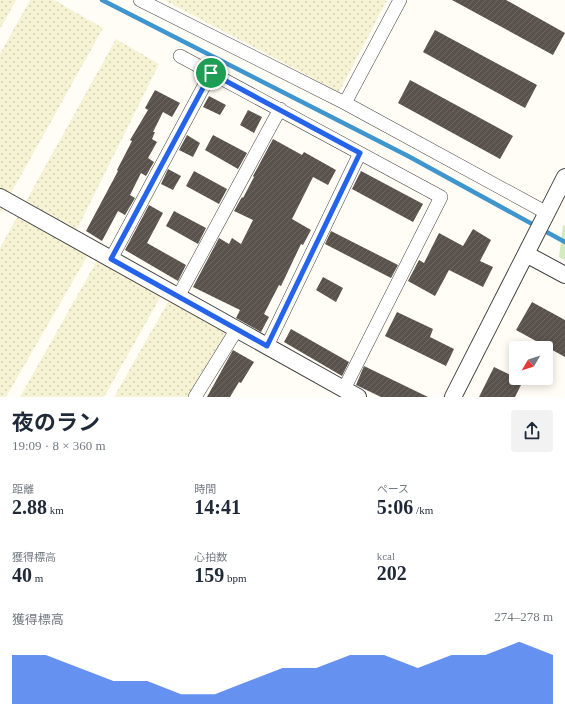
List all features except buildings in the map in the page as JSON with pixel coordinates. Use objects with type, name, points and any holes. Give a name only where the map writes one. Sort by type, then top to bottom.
[{"type":"street","points":[[140,0],[345,103],[546,216]]},
{"type":"street","points":[[345,103],[400,0]]},
{"type":"street","points":[[180,56],[441,196],[344,389]]},
{"type":"street","points":[[111,259],[211,73]]},
{"type":"street","points":[[178,297],[280,110]]},
{"type":"street","points":[[267,346],[360,153]]},
{"type":"street","points":[[453,397],[565,177]]},
{"type":"street","points":[[0,197],[358,397]]},
{"type":"street","points":[[526,254],[565,274]]},
{"type":"street","points":[[195,397],[236,329]]},
{"type":"shaded area","points":[[0,0],[16,0],[0,29]]},
{"type":"shaded area","points":[[30,0],[54,0],[103,28],[0,213],[0,54]]},
{"type":"shaded area","points":[[164,0],[387,0],[339,92]]},
{"type":"shaded area","points":[[116,39],[159,64],[73,237],[92,248],[6,397],[1,397],[0,248]]},
{"type":"shaded area","points":[[103,250],[166,287],[104,397],[20,397]]},
{"type":"shaded area","points":[[175,290],[238,326],[198,397],[114,397]]},
{"type":"green space","points":[[563,225],[565,226],[565,260],[559,257]]},
{"type":"waterway","points":[[102,0],[408,156],[565,242]]},
{"type":"route","points":[[211,73],[360,153],[267,346],[111,259],[211,73]]}]
